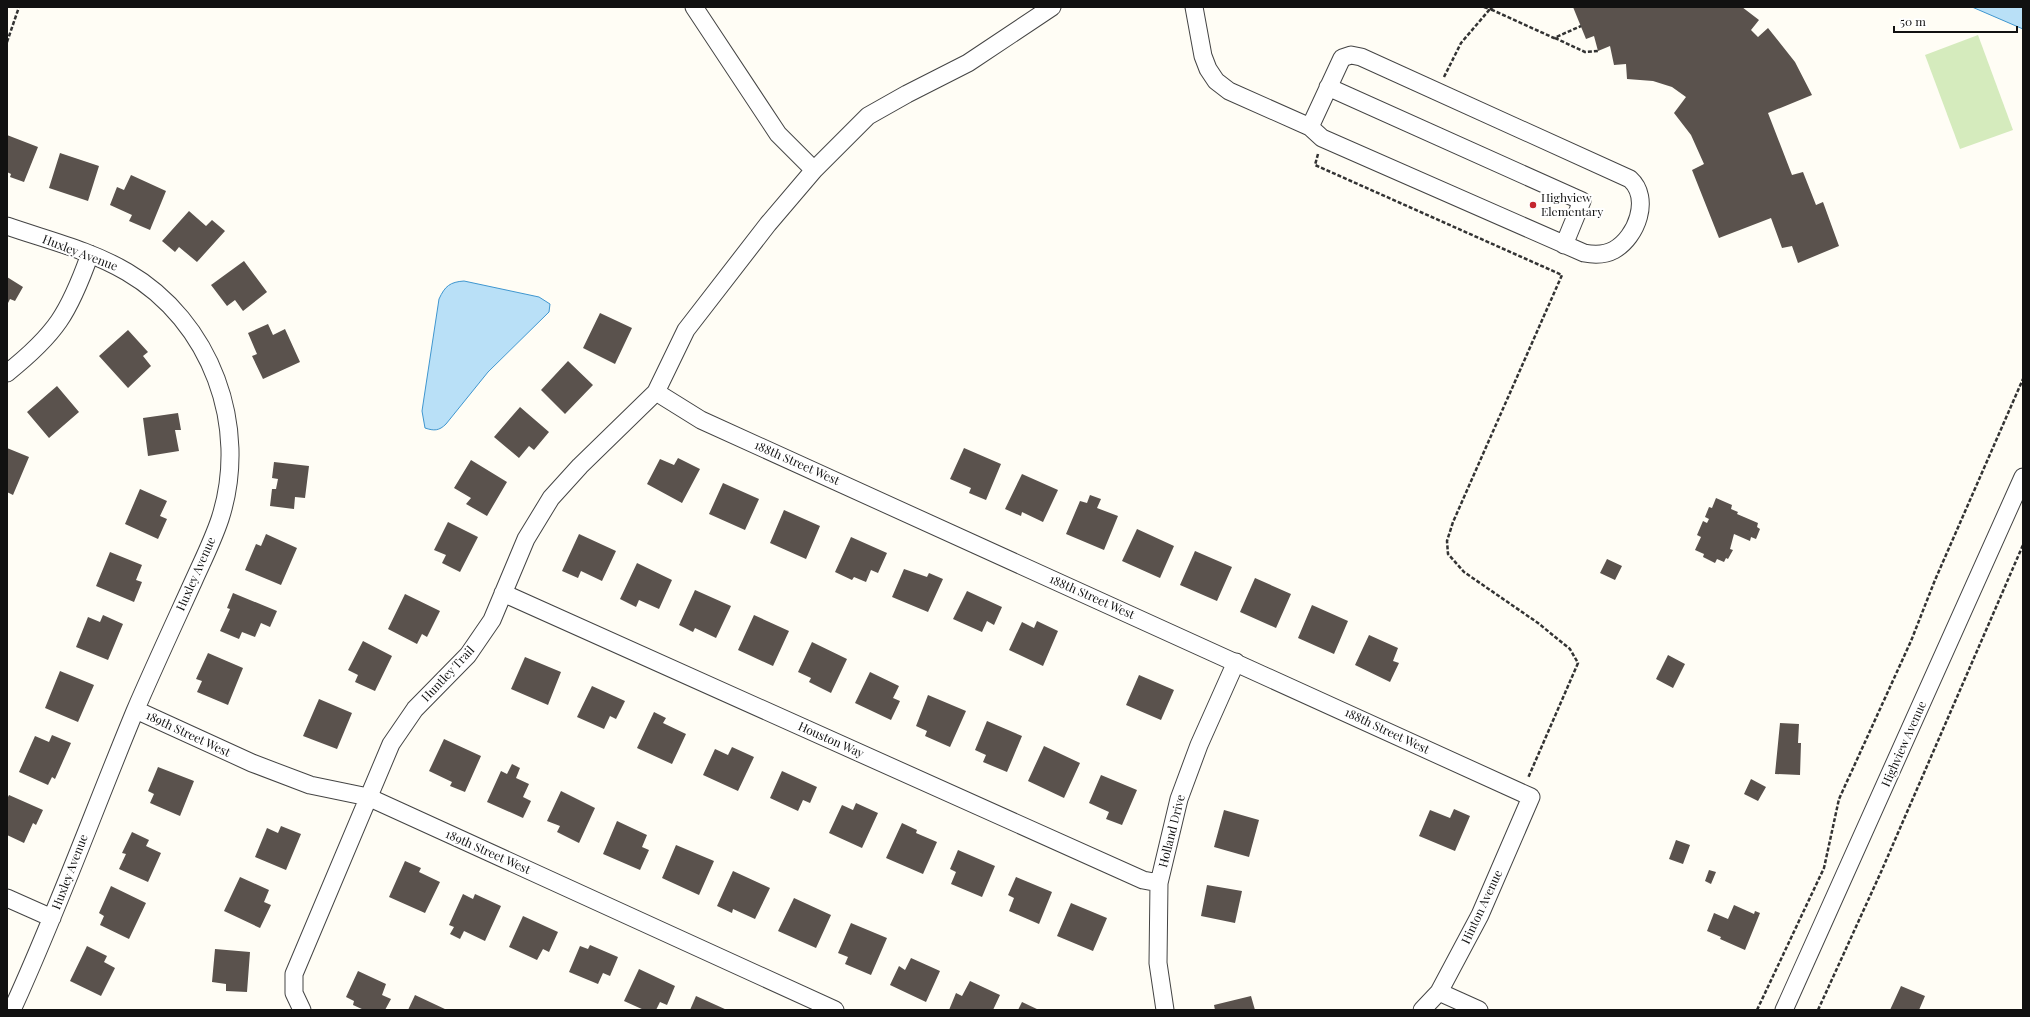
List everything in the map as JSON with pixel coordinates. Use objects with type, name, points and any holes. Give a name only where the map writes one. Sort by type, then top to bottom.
[{"type":"street","points":[[694,7],[778,134],[814,170]]},
{"type":"street","name":"Huntley Trail","points":[[302,1010],[294,993],[294,974],[391,744],[415,709],[468,655],[492,620],[526,539],[551,498],[580,466],[656,392],[676,350],[691,324],[768,224],[814,170],[868,116],[968,63],[1052,7]]},
{"type":"street","points":[[1194,7],[1204,56],[1208,69],[1216,81],[1229,91],[1310,127],[1322,138],[1584,253],[1604,254],[1621,245],[1631,232],[1640,209],[1642,199],[1637,184],[1620,173],[1361,57],[1351,55],[1342,58],[1310,127]]},
{"type":"street","points":[[1328,87],[1582,201],[1564,245]]},
{"type":"street","name":"Huxley Avenue","points":[[7,226],[90,254],[111,263],[144,282],[158,294],[185,322],[214,370],[222,394],[229,425],[230,444],[228,482],[220,519],[136,710],[52,918],[12,1010]]},
{"type":"street","points":[[7,373],[33,353],[56,328],[74,298],[90,254]]},
{"type":"street","name":"188th Street West","points":[[656,392],[701,420],[1526,795]]},
{"type":"street","name":"Highview Avenue","points":[[1784,1010],[2023,477]]},
{"type":"street","name":"Houston Way","points":[[503,593],[1143,880],[1159,882]]},
{"type":"street","name":"Holland Drive","points":[[1165,1010],[1158,962],[1159,882],[1179,799],[1199,745],[1236,662]]},
{"type":"street","name":"189th Street West","points":[[136,710],[252,763],[310,785],[368,797],[835,1010]]},
{"type":"street","name":"Hinton Avenue","points":[[1422,1010],[1440,992],[1480,915],[1526,795]]},
{"type":"street","points":[[7,898],[52,918]]},
{"type":"street","points":[[1440,992],[1479,1010]]},
{"type":"path","points":[[7,42],[19,7]]},
{"type":"path","points":[[1484,7],[1585,52],[1598,51]]},
{"type":"path","points":[[1437,91],[1461,43],[1493,7]]},
{"type":"path","points":[[1554,38],[1581,26]]},
{"type":"path","points":[[1319,151],[1315,165],[1562,275],[1453,522],[1447,541],[1448,554],[1464,572],[1538,622],[1570,648],[1578,663],[1526,795]]},
{"type":"path","points":[[1757,1010],[1824,868],[1839,799],[1911,641],[1935,580],[2023,379]]},
{"type":"path","points":[[1818,1010],[1881,872],[2023,545]]},
{"type":"green space","points":[[1978,35],[2013,130],[1960,149],[1925,55]]},
{"type":"water","points":[[1972,7],[2023,7],[2023,29]]},
{"type":"water","points":[[464,281],[539,297],[550,304],[549,312],[488,372],[446,424],[439,429],[428,429],[425,428],[422,411],[439,299],[443,291],[448,286],[455,282]]},
{"type":"building","points":[[1573,7],[1742,7],[1759,20],[1751,30],[1758,37],[1768,28],[1795,62],[1812,95],[1768,113],[1792,175],[1803,172],[1816,205],[1823,202],[1839,246],[1798,263],[1792,246],[1782,248],[1771,218],[1719,238],[1692,170],[1704,164],[1691,135],[1674,113],[1686,97],[1672,87],[1653,81],[1627,79],[1626,64],[1614,65],[1610,46],[1598,51],[1594,36],[1586,39]]},
{"type":"building","points":[[7,135],[38,147],[24,182],[10,177],[11,174],[7,172]]},
{"type":"building","points":[[60,153],[99,166],[88,201],[49,188]]},
{"type":"building","points":[[131,175],[166,191],[150,230],[129,221],[132,215],[110,205],[117,187],[124,190]]},
{"type":"building","points":[[189,211],[206,226],[212,220],[225,231],[197,262],[179,247],[175,252],[162,241]]},
{"type":"building","points":[[244,261],[267,292],[243,311],[235,300],[227,306],[211,285]]},
{"type":"building","points":[[7,277],[23,287],[15,301],[10,299],[7,305]]},
{"type":"building","points":[[600,313],[632,328],[615,364],[583,348]]},
{"type":"building","points":[[268,324],[273,335],[285,329],[300,362],[263,379],[252,356],[257,354],[248,333]]},
{"type":"building","points":[[128,330],[148,352],[143,356],[151,366],[128,388],[99,356]]},
{"type":"building","points":[[568,361],[593,385],[565,414],[541,390]]},
{"type":"building","points":[[57,386],[79,412],[49,438],[27,412]]},
{"type":"building","points":[[520,407],[549,432],[534,450],[529,446],[519,458],[494,437]]},
{"type":"building","points":[[178,413],[181,430],[175,430],[179,451],[148,456],[143,418]]},
{"type":"building","points":[[7,448],[29,457],[13,495],[7,492]]},
{"type":"building","points":[[964,448],[1001,464],[986,500],[969,493],[971,488],[950,479]]},
{"type":"building","points":[[678,458],[700,469],[682,503],[647,484],[660,459],[674,465]]},
{"type":"building","points":[[471,460],[507,482],[487,516],[466,504],[471,498],[454,488]]},
{"type":"building","points":[[274,462],[309,466],[305,498],[295,497],[294,509],[270,506],[272,489],[276,489],[278,479],[272,478]]},
{"type":"building","points":[[1022,474],[1058,490],[1043,522],[1022,512],[1021,516],[1005,509]]},
{"type":"building","points":[[723,483],[759,499],[745,530],[709,514]]},
{"type":"building","points":[[140,489],[167,501],[160,516],[167,519],[158,539],[125,524]]},
{"type":"building","points":[[1090,495],[1101,499],[1097,508],[1118,516],[1104,550],[1066,534],[1080,501],[1087,503]]},
{"type":"building","points":[[1716,498],[1732,505],[1731,509],[1738,512],[1737,514],[1758,523],[1757,527],[1760,529],[1756,539],[1751,537],[1750,541],[1734,534],[1730,549],[1733,550],[1728,559],[1726,558],[1724,562],[1717,559],[1715,563],[1703,557],[1704,554],[1695,550],[1701,537],[1697,535],[1703,521],[1707,523],[1709,519],[1705,517],[1709,507],[1712,508]]},
{"type":"building","points":[[784,510],[820,526],[806,559],[770,543]]},
{"type":"building","points":[[448,522],[478,537],[460,572],[442,563],[446,555],[434,550]]},
{"type":"building","points":[[1137,529],[1174,546],[1160,578],[1122,561]]},
{"type":"building","points":[[266,534],[297,548],[281,585],[245,570],[256,544],[261,546]]},
{"type":"building","points":[[579,534],[616,551],[602,581],[581,571],[578,578],[562,571]]},
{"type":"building","points":[[851,537],[887,553],[878,573],[871,570],[866,582],[854,577],[852,580],[835,572]]},
{"type":"building","points":[[1195,551],[1232,567],[1217,601],[1180,585]]},
{"type":"building","points":[[110,552],[142,565],[136,580],[142,582],[134,602],[96,586]]},
{"type":"building","points":[[1607,559],[1622,566],[1615,580],[1600,573]]},
{"type":"building","points":[[637,563],[672,580],[659,609],[639,600],[636,607],[620,599]]},
{"type":"building","points":[[904,569],[927,577],[929,573],[943,579],[928,612],[892,597]]},
{"type":"building","points":[[1255,578],[1291,594],[1276,628],[1240,612]]},
{"type":"building","points":[[695,590],[731,606],[716,638],[695,628],[693,632],[679,625]]},
{"type":"building","points":[[967,591],[1002,607],[994,625],[987,621],[982,632],[953,619]]},
{"type":"building","points":[[233,593],[277,611],[270,627],[261,623],[255,637],[242,632],[239,639],[220,631],[230,609],[227,608]]},
{"type":"building","points":[[405,594],[440,611],[427,637],[422,634],[417,644],[388,629]]},
{"type":"building","points":[[1312,605],[1348,621],[1334,654],[1298,638]]},
{"type":"building","points":[[103,615],[123,624],[108,660],[76,647],[88,617],[100,622]]},
{"type":"building","points":[[754,615],[789,631],[773,666],[738,650]]},
{"type":"building","points":[[1037,621],[1058,631],[1043,666],[1009,650],[1022,622],[1034,628]]},
{"type":"building","points":[[1369,635],[1398,648],[1393,661],[1399,663],[1390,682],[1355,665]]},
{"type":"building","points":[[363,641],[392,656],[375,691],[355,682],[358,675],[348,670]]},
{"type":"building","points":[[812,642],[847,659],[831,693],[809,682],[811,678],[798,672]]},
{"type":"building","points":[[208,653],[243,668],[228,705],[197,692],[202,681],[196,679]]},
{"type":"building","points":[[1668,655],[1685,664],[1673,688],[1656,679]]},
{"type":"building","points":[[525,657],[561,672],[548,705],[511,689]]},
{"type":"building","points":[[60,671],[94,685],[78,722],[45,708]]},
{"type":"building","points":[[870,672],[899,686],[893,698],[900,701],[891,720],[855,703]]},
{"type":"building","points":[[1139,675],[1174,690],[1161,720],[1126,705]]},
{"type":"building","points":[[592,686],[625,701],[616,719],[610,716],[604,729],[577,717]]},
{"type":"building","points":[[928,695],[966,711],[950,747],[925,736],[927,731],[916,726]]},
{"type":"building","points":[[319,699],[352,713],[337,749],[303,736]]},
{"type":"building","points":[[654,712],[666,718],[663,723],[686,734],[672,764],[637,748]]},
{"type":"building","points":[[987,721],[1022,736],[1007,772],[983,762],[986,755],[975,750]]},
{"type":"building","points":[[1780,723],[1799,724],[1798,743],[1801,743],[1800,775],[1775,774]]},
{"type":"building","points":[[52,735],[71,743],[55,779],[52,777],[48,785],[19,772],[35,736],[49,742]]},
{"type":"building","points":[[444,739],[481,756],[465,792],[450,786],[452,782],[429,771]]},
{"type":"building","points":[[1044,746],[1080,763],[1064,798],[1028,781]]},
{"type":"building","points":[[732,747],[754,757],[738,791],[703,775],[715,749],[728,755]]},
{"type":"building","points":[[512,764],[520,768],[516,778],[529,784],[523,797],[531,801],[523,818],[487,802],[501,771],[507,774]]},
{"type":"building","points":[[158,767],[194,781],[180,816],[150,803],[154,794],[148,791]]},
{"type":"building","points":[[782,771],[817,787],[810,803],[803,800],[798,811],[770,798]]},
{"type":"building","points":[[1101,775],[1137,790],[1122,825],[1106,819],[1109,812],[1089,803]]},
{"type":"building","points":[[1751,779],[1766,787],[1758,801],[1744,794]]},
{"type":"building","points":[[561,791],[595,808],[579,843],[557,832],[560,826],[547,821]]},
{"type":"building","points":[[9,795],[43,810],[36,825],[33,823],[24,843],[7,835],[7,799]]},
{"type":"building","points":[[856,803],[878,813],[862,848],[829,833],[842,805],[853,810]]},
{"type":"building","points":[[1454,809],[1470,816],[1455,851],[1419,836],[1430,810],[1450,818]]},
{"type":"building","points":[[1224,810],[1259,820],[1249,857],[1214,847]]},
{"type":"building","points":[[617,821],[647,835],[642,847],[649,850],[640,870],[603,854]]},
{"type":"building","points":[[902,823],[917,830],[916,833],[937,842],[923,874],[886,858]]},
{"type":"building","points":[[281,826],[301,834],[286,870],[255,857],[267,828],[278,833]]},
{"type":"building","points":[[132,832],[149,840],[146,846],[161,853],[148,882],[119,869],[126,854],[122,853]]},
{"type":"building","points":[[1676,840],[1690,845],[1683,864],[1669,859]]},
{"type":"building","points":[[676,845],[714,861],[699,895],[662,878]]},
{"type":"building","points":[[958,850],[995,866],[982,897],[951,884],[956,872],[950,869]]},
{"type":"building","points":[[405,861],[421,868],[419,872],[440,882],[425,913],[389,897]]},
{"type":"building","points":[[1709,870],[1716,872],[1711,884],[1705,881]]},
{"type":"building","points":[[733,871],[770,888],[755,919],[733,909],[732,913],[717,906]]},
{"type":"building","points":[[240,877],[269,890],[264,902],[271,905],[260,928],[224,911]]},
{"type":"building","points":[[1016,877],[1052,892],[1039,924],[1009,911],[1014,898],[1008,895]]},
{"type":"building","points":[[1207,885],[1242,891],[1235,923],[1201,916]]},
{"type":"building","points":[[111,886],[146,903],[129,939],[100,925],[104,916],[99,913]]},
{"type":"building","points":[[463,894],[473,899],[475,894],[501,906],[485,941],[464,931],[460,939],[450,934],[454,927],[449,925]]},
{"type":"building","points":[[794,898],[831,915],[816,948],[778,931]]},
{"type":"building","points":[[1071,903],[1107,918],[1093,951],[1057,936]]},
{"type":"building","points":[[1734,905],[1754,914],[1755,911],[1760,913],[1745,950],[1720,939],[1721,937],[1707,931],[1714,913],[1728,919]]},
{"type":"building","points":[[523,916],[558,932],[549,952],[543,949],[537,960],[509,947]]},
{"type":"building","points":[[851,923],[887,938],[871,975],[845,964],[848,957],[838,953]]},
{"type":"building","points":[[590,945],[618,957],[610,976],[603,973],[598,984],[569,972],[580,946],[588,949]]},
{"type":"building","points":[[87,946],[107,956],[104,962],[115,968],[101,996],[70,981]]},
{"type":"building","points":[[215,949],[250,952],[247,992],[226,991],[226,984],[212,982]]},
{"type":"building","points":[[911,958],[940,971],[926,1002],[890,985],[899,966],[905,970]]},
{"type":"building","points":[[639,969],[675,986],[667,1005],[660,1002],[656,1010],[644,1010],[624,1001]]},
{"type":"building","points":[[358,971],[386,984],[382,995],[391,999],[385,1010],[364,1010],[353,1005],[354,1001],[346,997]]},
{"type":"building","points":[[970,981],[1000,995],[993,1010],[949,1010],[956,993],[962,996]]},
{"type":"building","points":[[1901,986],[1925,996],[1919,1010],[1890,1010]]},
{"type":"building","points":[[415,995],[447,1010],[408,1010]]},
{"type":"building","points":[[696,996],[727,1010],[690,1010]]},
{"type":"building","points":[[1251,996],[1255,1010],[1215,1010],[1214,1005]]},
{"type":"building","points":[[1022,1002],[1039,1010],[1018,1010]]},
{"type":"place","name":"Highview Elementary","points":[[1533,205]]}]
